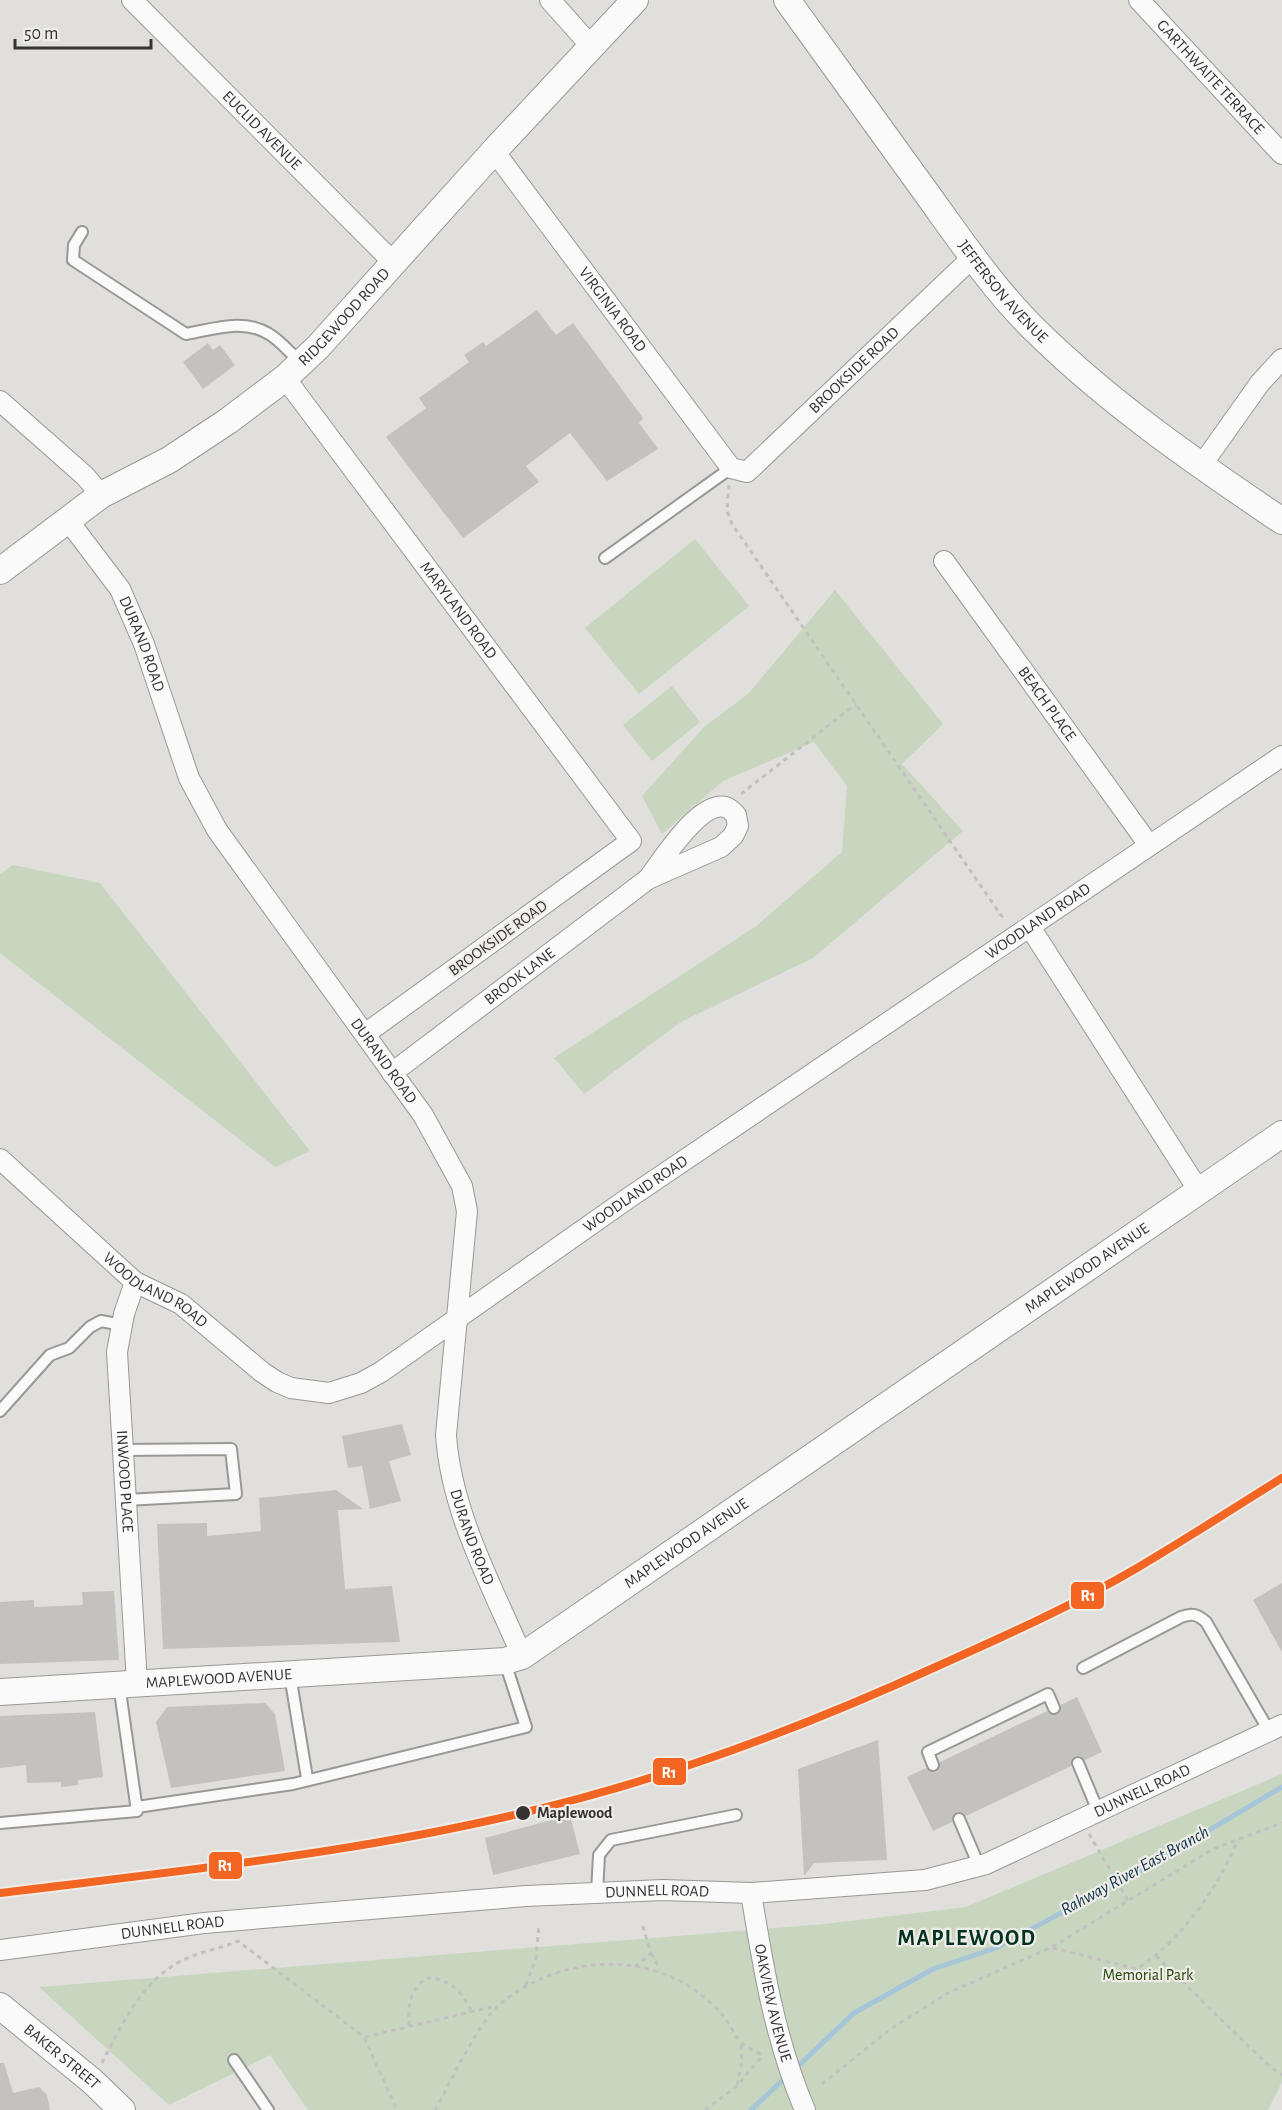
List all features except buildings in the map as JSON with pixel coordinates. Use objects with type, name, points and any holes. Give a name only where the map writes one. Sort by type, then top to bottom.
[{"type":"street","name":"EUCLID AVENUE","points":[[132,0],[393,262]]},
{"type":"street","points":[[550,0],[591,46]]},
{"type":"street","name":"RIDGEWOOD ROAD","points":[[0,571],[101,495],[169,460],[293,371],[635,0]]},
{"type":"street","name":"JEFFERSON AVENUE","points":[[787,0],[973,257],[1033,328],[1070,363],[1201,466],[1282,521]]},
{"type":"street","name":"GARTHWAITE TERRACE","points":[[1139,0],[1282,154]]},
{"type":"street","name":"VIRGINIA ROAD","points":[[494,151],[731,468]]},
{"type":"street","name":"BROOKSIDE ROAD","points":[[731,468],[747,472],[973,257]]},
{"type":"street","points":[[1201,466],[1260,383],[1282,358]]},
{"type":"street","name":"MARYLAND ROAD","points":[[293,371],[632,841]]},
{"type":"street","points":[[0,401],[85,476],[101,495]]},
{"type":"street","name":"DURAND ROAD","points":[[67,519],[120,589],[144,644],[189,778],[217,830],[423,1115],[462,1186],[467,1211],[446,1435],[448,1469],[514,1659]]},
{"type":"street","name":"BEACH PLACE","points":[[944,561],[1149,845]]},
{"type":"street","name":"WOODLAND ROAD","points":[[0,1160],[135,1282],[181,1304],[262,1372],[291,1388],[310,1392],[328,1393],[361,1383],[630,1197],[1282,756]]},
{"type":"street","name":"BROOK LANE","points":[[392,1072],[648,879],[721,847],[733,836],[738,826],[736,814],[726,807],[713,807],[694,820],[648,879]]},
{"type":"street","name":"BROOKSIDE ROAD","points":[[365,1034],[632,841]]},
{"type":"street","points":[[1030,927],[1199,1191]]},
{"type":"street","name":"MAPLEWOOD AVENUE","points":[[0,1692],[514,1659],[1282,1134]]},
{"type":"street","name":"INWOOD PLACE","points":[[128,1684],[126,1500],[117,1352],[122,1325],[135,1282]]},
{"type":"street","name":"DUNNELL ROAD","points":[[0,1950],[204,1923],[526,1896],[663,1890],[751,1893],[925,1880],[979,1866],[1276,1728]]},
{"type":"street","name":"OAKVIEW AVENUE","points":[[751,1893],[767,1987],[785,2055],[805,2110]]},
{"type":"street","name":"BAKER STREET","points":[[0,2006],[92,2081],[122,2110]]},
{"type":"lane","points":[[82,232],[74,245],[73,260],[186,334],[235,324],[270,334],[293,371]]},
{"type":"lane","points":[[605,558],[731,468]]},
{"type":"lane","points":[[0,1411],[50,1355],[69,1348],[90,1327],[101,1321],[122,1325]]},
{"type":"lane","points":[[123,1450],[231,1449],[236,1494],[126,1500]]},
{"type":"lane","points":[[1083,1668],[1181,1617],[1197,1615],[1206,1622],[1276,1728]]},
{"type":"lane","points":[[137,1807],[293,1784],[307,1778],[526,1727],[514,1659]]},
{"type":"lane","points":[[290,1675],[307,1778]]},
{"type":"lane","points":[[0,1823],[138,1811],[128,1684]]},
{"type":"lane","points":[[933,1765],[928,1752],[1048,1694],[1054,1708]]},
{"type":"lane","points":[[1078,1763],[1098,1812]]},
{"type":"lane","points":[[597,1893],[599,1855],[611,1839],[736,1815]]},
{"type":"lane","points":[[958,1819],[979,1866]]},
{"type":"lane","points":[[234,2060],[268,2110]]},
{"type":"path","points":[[731,468],[727,511],[732,524],[1007,925]]},
{"type":"path","points":[[726,807],[856,704]]},
{"type":"path","points":[[822,2084],[892,2028],[950,1992],[1052,1947],[1213,1849],[1237,1842],[1282,1823]]},
{"type":"path","points":[[1052,1947],[1137,1969],[1156,1956],[1222,1877],[1237,1842]]},
{"type":"path","points":[[1095,1846],[1129,1902]]},
{"type":"path","points":[[642,1924],[651,1953],[660,1971]]},
{"type":"path","points":[[525,1987],[536,1958],[539,1925]]},
{"type":"path","points":[[102,2064],[126,2018],[154,1980],[181,1961],[238,1941],[364,2037],[396,2110]]},
{"type":"path","points":[[635,1967],[651,1953]]},
{"type":"path","points":[[1156,1956],[1266,2063],[1282,2075]]},
{"type":"path","points":[[435,2110],[468,2049],[498,2006],[525,1987],[548,1975],[579,1965],[635,1967],[660,1971],[706,1998],[726,2019],[741,2043],[762,2055],[737,2086],[705,2110]]},
{"type":"path","points":[[409,2026],[408,2001],[413,1990],[426,1978],[441,1978],[454,1986],[472,2012]]},
{"type":"path","points":[[364,2037],[498,2006]]},
{"type":"path","points":[[737,2086],[742,2063],[741,2043]]},
{"type":"green space","points":[[695,539],[749,606],[639,694],[585,628]]},
{"type":"green space","points":[[835,590],[943,724],[902,764],[963,831],[813,958],[681,1022],[584,1094],[554,1058],[755,927],[842,852],[847,786],[814,742],[723,781],[662,834],[642,796],[704,727],[749,693]]},
{"type":"green space","points":[[672,686],[700,722],[652,761],[623,725]]},
{"type":"green space","points":[[13,865],[100,883],[310,1151],[275,1167],[0,953],[0,874]]},
{"type":"green space","name":"Memorial Park","points":[[1282,1774],[1282,2082],[1268,2110],[308,2110],[270,2055],[169,2105],[39,1987],[825,1924],[966,1907]]},
{"type":"waterway","name":"Rahway River East Branch","points":[[794,2070],[854,2013],[933,1969],[996,1948],[1152,1864],[1282,1787]]},
{"type":"waterway","name":"Rahway River East Branch","points":[[751,2110],[787,2076]]},
{"type":"transit line","name":"R1","points":[[0,1893],[365,1845],[509,1816],[673,1771],[808,1722],[896,1685],[1040,1619],[1137,1568],[1282,1478]]},
{"type":"place","name":"Maplewood","points":[[523,1813]]},
{"type":"district","name":"MAPLEWOOD","points":[[967,1938]]}]
